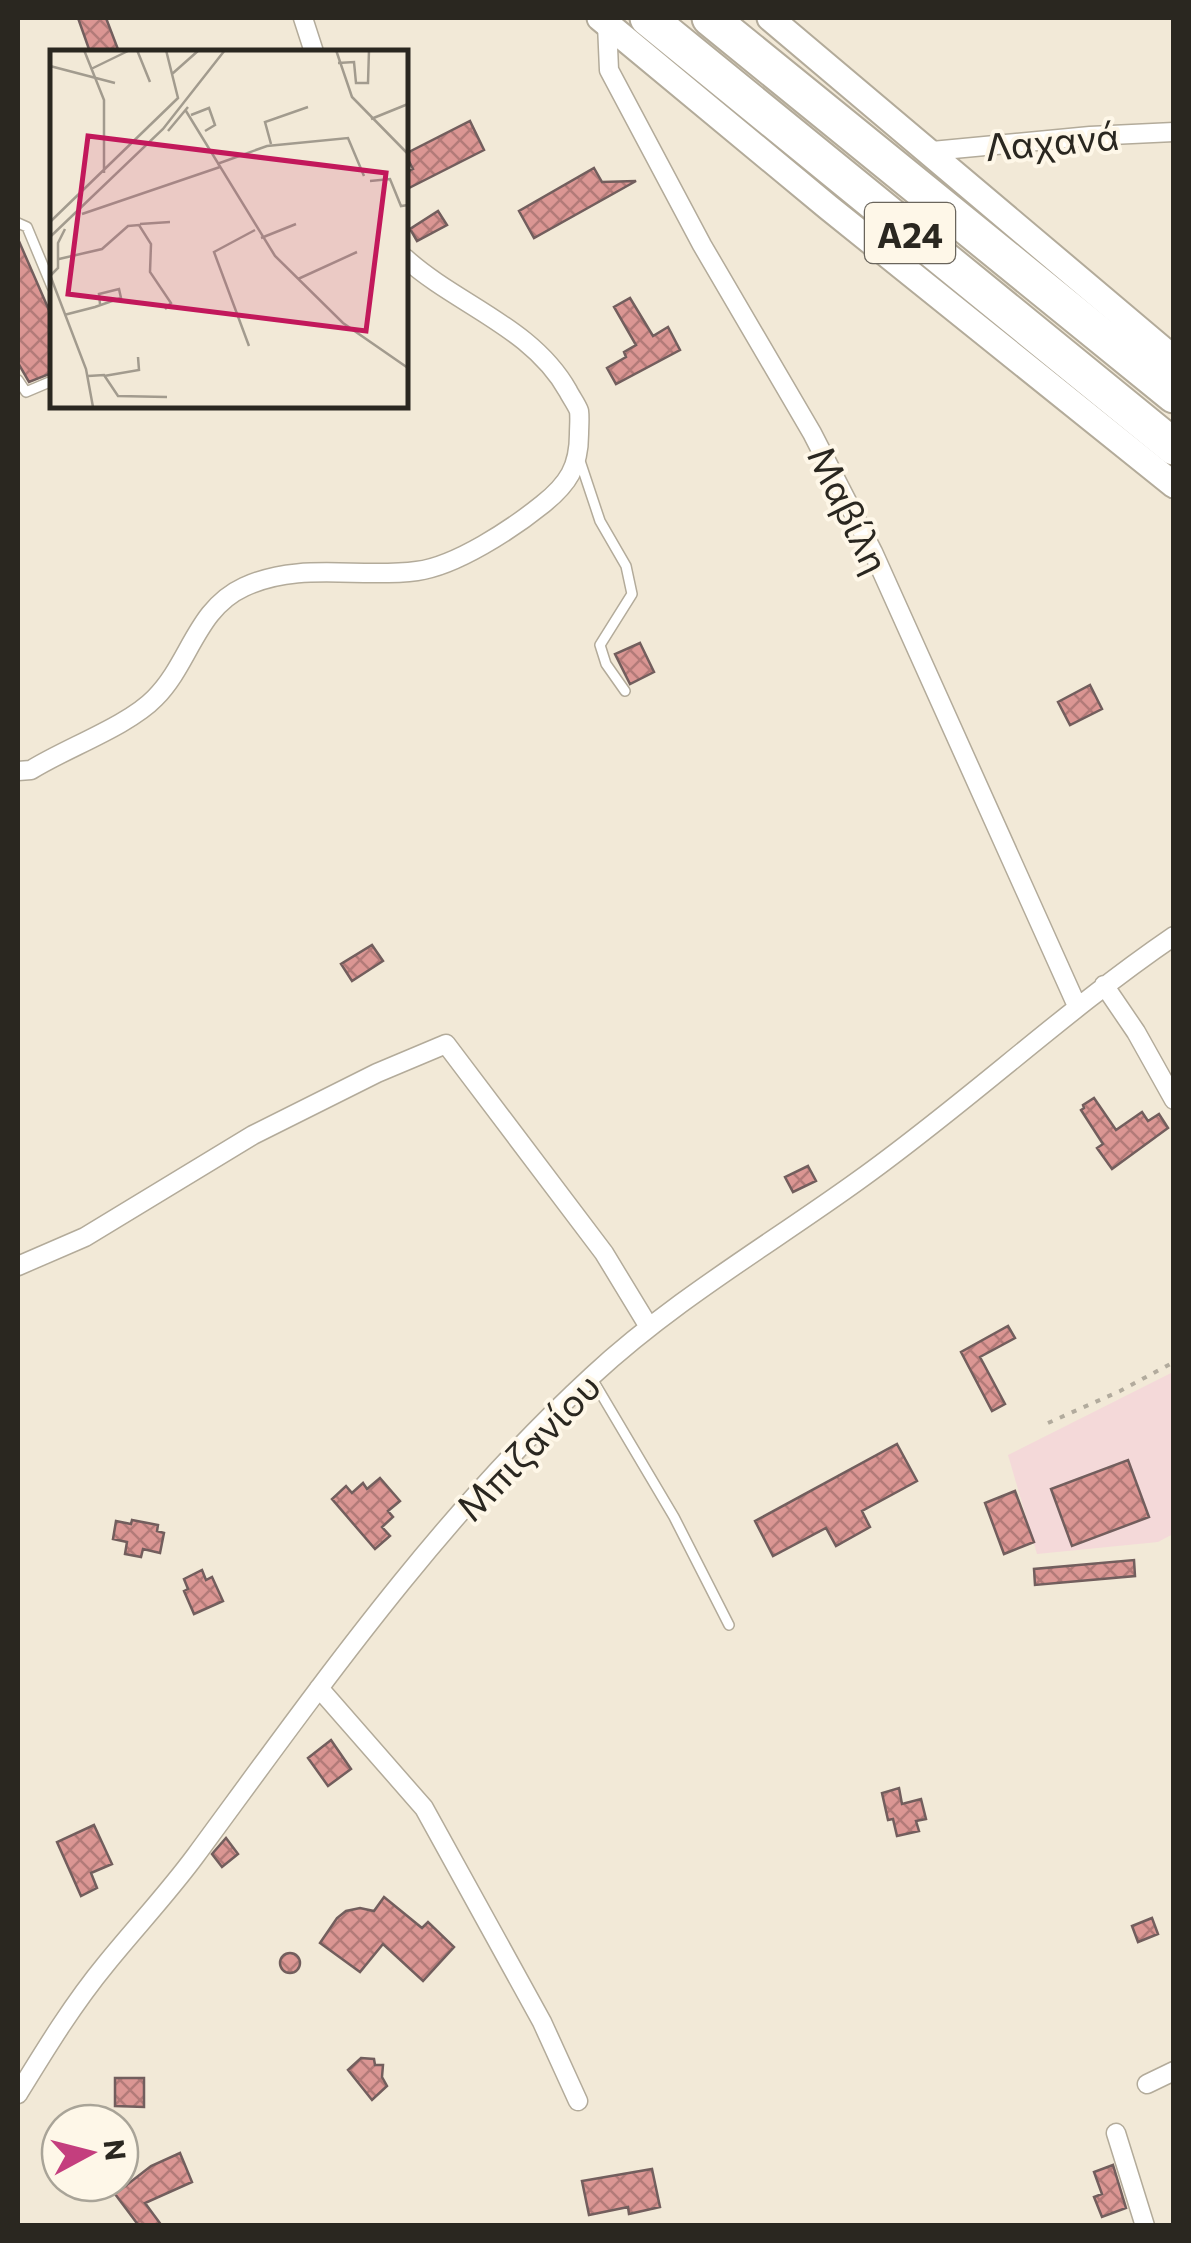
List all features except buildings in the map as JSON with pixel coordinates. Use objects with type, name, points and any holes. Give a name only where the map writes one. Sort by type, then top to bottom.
[{"type":"highway","name":"Α24","points":[[648,18],[1174,446]]},
{"type":"highway","name":"Α24","points":[[710,18],[1174,396]]},
{"type":"street","points":[[303,18],[313,50]]},
{"type":"street","points":[[770,18],[1174,359]]},
{"type":"street","points":[[604,21],[828,208],[1174,485]]},
{"type":"street","name":"Μαβίλη","points":[[604,21],[609,70],[702,245],[812,433],[873,552],[1077,1006]]},
{"type":"street","name":"Λαχανά","points":[[932,152],[1174,132]]},
{"type":"street","points":[[18,771],[31,770],[142,710],[168,683],[214,607],[242,588],[310,571],[405,573],[443,564],[522,521],[560,490],[579,458],[579,410],[560,377],[509,329],[408,260]]},
{"type":"street","name":"Μπιζανίου","points":[[18,2094],[103,1967],[179,1877],[319,1688],[473,1496],[591,1377],[649,1327],[734,1264],[861,1179],[1104,985],[1174,936]]},
{"type":"street","points":[[1104,985],[1174,1100]]},
{"type":"street","points":[[18,1266],[85,1237],[253,1135],[376,1073],[446,1044],[604,1253],[649,1327]]},
{"type":"street","points":[[319,1688],[424,1808],[542,2022],[578,2101]]},
{"type":"street","points":[[1147,2084],[1174,2071]]},
{"type":"street","points":[[1116,2132],[1145,2226]]},
{"type":"lane","points":[[18,223],[26,227],[50,282]]},
{"type":"lane","points":[[18,380],[26,392],[50,382]]},
{"type":"lane","points":[[579,458],[600,522],[626,566],[632,594],[600,644],[606,664],[624,691]]},
{"type":"lane","points":[[591,1377],[666,1503],[729,1624]]},
{"type":"path","points":[[1048,1423],[1174,1362]]},
{"type":"shaded area","points":[[1173,1372],[1173,1534],[1158,1542],[1037,1554],[1008,1455]]}]
